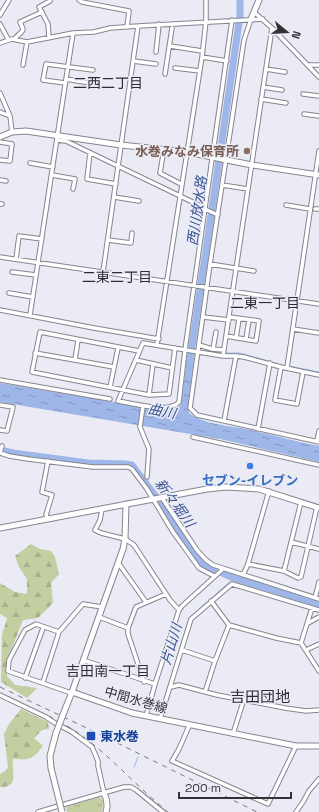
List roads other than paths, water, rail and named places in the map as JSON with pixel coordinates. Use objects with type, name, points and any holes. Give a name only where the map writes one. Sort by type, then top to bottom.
[{"type":"main road","points":[[251,19],[259,0]]},
{"type":"main road","points":[[0,137],[12,132],[26,131],[57,138],[188,152],[252,165],[317,175]]},
{"type":"main road","points":[[0,528],[226,486],[269,491],[318,508]]},
{"type":"main road","points":[[62,812],[51,768],[50,756],[56,733],[119,564],[125,539],[126,504]]},
{"type":"main road","name":"中間水巻線","points":[[71,692],[132,713],[189,726],[296,746],[319,746]]},
{"type":"main road","points":[[104,793],[107,806],[106,812]]},
{"type":"street","points":[[1,12],[9,0]]},
{"type":"street","points":[[79,0],[82,2],[129,11],[127,27]]},
{"type":"street","points":[[158,344],[181,184],[188,152],[202,57],[206,21],[206,0]]},
{"type":"street","points":[[49,38],[48,24],[39,7],[50,1]]},
{"type":"street","points":[[15,39],[23,31],[20,22],[42,12]]},
{"type":"street","points":[[254,12],[272,28],[319,77]]},
{"type":"street","points":[[251,19],[244,40],[225,160],[199,345],[196,352],[190,408],[197,415],[318,442],[319,431]]},
{"type":"street","points":[[0,43],[15,39],[27,42],[94,32],[110,28],[206,21],[262,19]]},
{"type":"street","points":[[233,20],[205,209],[195,285],[186,350],[179,402],[176,405],[157,407],[143,406],[118,400],[143,343],[158,344],[175,348],[186,350],[196,352],[223,356],[236,356],[319,375]]},
{"type":"street","points":[[0,24],[8,40]]},
{"type":"street","points":[[156,52],[160,24]]},
{"type":"street","points":[[103,272],[138,26]]},
{"type":"street","points":[[165,74],[172,28]]},
{"type":"street","points":[[223,356],[272,28]]},
{"type":"street","points":[[30,315],[73,34]]},
{"type":"street","points":[[23,65],[27,42]]},
{"type":"street","points":[[170,46],[202,51]]},
{"type":"street","points":[[202,57],[227,61]]},
{"type":"street","points":[[133,61],[156,64]]},
{"type":"street","points":[[90,83],[44,80],[46,64],[93,70]]},
{"type":"street","points":[[309,65],[319,65]]},
{"type":"street","points":[[175,68],[200,71]]},
{"type":"street","points":[[266,69],[285,72]]},
{"type":"street","points":[[263,87],[282,90]]},
{"type":"street","points":[[0,93],[10,116],[12,132]]},
{"type":"street","points":[[303,94],[319,96]]},
{"type":"street","points":[[261,98],[286,102]]},
{"type":"street","points":[[0,112],[10,116]]},
{"type":"street","points":[[304,114],[319,116]]},
{"type":"street","points":[[57,138],[218,215]]},
{"type":"street","points":[[0,142],[12,144],[10,161],[0,160]]},
{"type":"street","points":[[164,149],[160,173],[181,184]]},
{"type":"street","points":[[287,368],[310,209],[317,175],[319,151]]},
{"type":"street","points":[[90,153],[86,179],[116,184]]},
{"type":"street","points":[[30,164],[53,167]]},
{"type":"street","points":[[52,175],[75,179],[73,189]]},
{"type":"street","points":[[0,180],[6,181]]},
{"type":"street","points":[[222,185],[248,189]]},
{"type":"street","points":[[114,197],[138,201]]},
{"type":"street","points":[[286,205],[310,209]]},
{"type":"street","points":[[108,240],[131,243],[132,233]]},
{"type":"street","points":[[16,259],[19,236],[42,239]]},
{"type":"street","points":[[0,257],[319,304]]},
{"type":"street","points":[[210,264],[254,271]]},
{"type":"street","points":[[12,272],[36,275]]},
{"type":"street","points":[[9,293],[33,297]]},
{"type":"street","points":[[0,310],[159,339]]},
{"type":"street","points":[[203,317],[259,321],[256,340],[226,336]]},
{"type":"street","points":[[236,338],[239,319]]},
{"type":"street","points":[[246,339],[249,320]]},
{"type":"street","points":[[293,329],[319,333]]},
{"type":"street","points":[[139,351],[40,332],[32,372],[149,395],[169,394],[175,348]]},
{"type":"street","points":[[213,349],[216,332]]},
{"type":"street","points":[[75,360],[78,340]]},
{"type":"street","points":[[199,345],[224,350]]},
{"type":"street","points":[[110,387],[118,348]]},
{"type":"street","points":[[36,353],[114,367]]},
{"type":"street","points":[[224,421],[236,356]]},
{"type":"street","points":[[136,360],[172,368]]},
{"type":"street","points":[[258,429],[270,363]]},
{"type":"street","points":[[149,395],[153,364]]},
{"type":"street","points":[[281,367],[275,400],[297,404],[303,372]]},
{"type":"street","points":[[0,380],[110,399]]},
{"type":"street","points":[[0,405],[13,407],[7,431],[0,430]]},
{"type":"street","points":[[143,406],[140,427],[149,449],[147,477]]},
{"type":"street","points":[[193,437],[319,465]]},
{"type":"street","points":[[2,446],[0,453],[9,456],[93,467],[128,467],[134,472],[147,489],[173,532],[199,568],[214,576]]},
{"type":"street","points":[[48,461],[42,492],[52,495],[46,515],[48,519]]},
{"type":"street","points":[[244,574],[269,491]]},
{"type":"street","points":[[162,498],[197,550],[206,560],[214,565],[317,599],[319,582]]},
{"type":"street","points":[[284,571],[301,502]]},
{"type":"street","points":[[248,564],[284,571],[298,578],[301,576],[318,508]]},
{"type":"street","points":[[102,509],[100,520],[95,530],[125,539],[134,545],[170,600],[179,610]]},
{"type":"street","points":[[291,542],[319,549]]},
{"type":"street","points":[[119,564],[146,602]]},
{"type":"street","points":[[146,716],[179,610],[223,568]]},
{"type":"street","points":[[160,719],[191,619],[232,584],[319,610]]},
{"type":"street","points":[[144,682],[128,634],[128,628],[136,607],[166,594]]},
{"type":"street","points":[[211,601],[229,625],[276,638],[301,643],[319,670]]},
{"type":"street","points":[[43,682],[59,632],[83,604],[102,607]]},
{"type":"street","points":[[301,643],[312,608]]},
{"type":"street","points":[[99,617],[128,628]]},
{"type":"street","points":[[308,624],[319,617]]},
{"type":"street","points":[[59,632],[43,628],[36,624],[25,630],[9,660],[8,671],[25,678],[43,682],[71,692]]},
{"type":"street","points":[[205,692],[229,625]]},
{"type":"street","points":[[25,678],[43,628]]},
{"type":"street","points":[[306,650],[319,644]]},
{"type":"street","points":[[182,650],[215,661]]},
{"type":"street","points":[[83,660],[144,682],[155,684]]},
{"type":"street","points":[[171,687],[179,686],[285,708],[319,710]]},
{"type":"street","points":[[0,695],[46,717],[72,732],[92,747],[98,761],[104,793]]},
{"type":"street","points":[[233,734],[244,699]]},
{"type":"street","points":[[189,726],[172,761],[268,804],[296,746]]},
{"type":"street","points":[[296,812],[308,791],[319,779]]},
{"type":"street","points":[[38,812],[124,787],[131,787],[142,794],[163,812]]},
{"type":"water","name":"曲川","points":[[187,357],[194,358],[188,404],[189,413],[201,420],[214,424],[251,430],[319,446],[319,462],[220,439],[0,402],[0,383],[170,411],[178,409],[181,404]]},
{"type":"waterway","name":"西川放水路","points":[[189,367],[240,16],[240,0]]},
{"type":"waterway","points":[[226,353],[240,353],[285,366]]},
{"type":"waterway","points":[[289,366],[319,372]]},
{"type":"waterway","name":"新々堀川","points":[[0,450],[88,463],[132,465],[154,494],[194,554],[204,565],[234,578],[319,604]]},
{"type":"waterway","name":"片山川","points":[[167,691],[189,618],[234,578]]},
{"type":"waterway","name":"片山川","points":[[134,767],[138,757]]},
{"type":"railway","points":[[0,687],[257,812]]},
{"type":"railway","points":[[49,716],[75,731],[90,742],[168,812]]},
{"type":"place","name":"水巻みなみ保育所","points":[[247,151]]},
{"type":"place","name":"セブン-イレブン","points":[[250,466]]},
{"type":"place","name":"東水巻","points":[[91,736]]},
{"type":"district","name":"二西二丁目","points":[[108,83]]},
{"type":"district","name":"二東二丁目","points":[[117,277]]},
{"type":"district","name":"二東一丁目","points":[[265,303]]},
{"type":"district","name":"吉田南一丁目","points":[[108,671]]},
{"type":"district","name":"吉田団地","points":[[260,696]]}]
